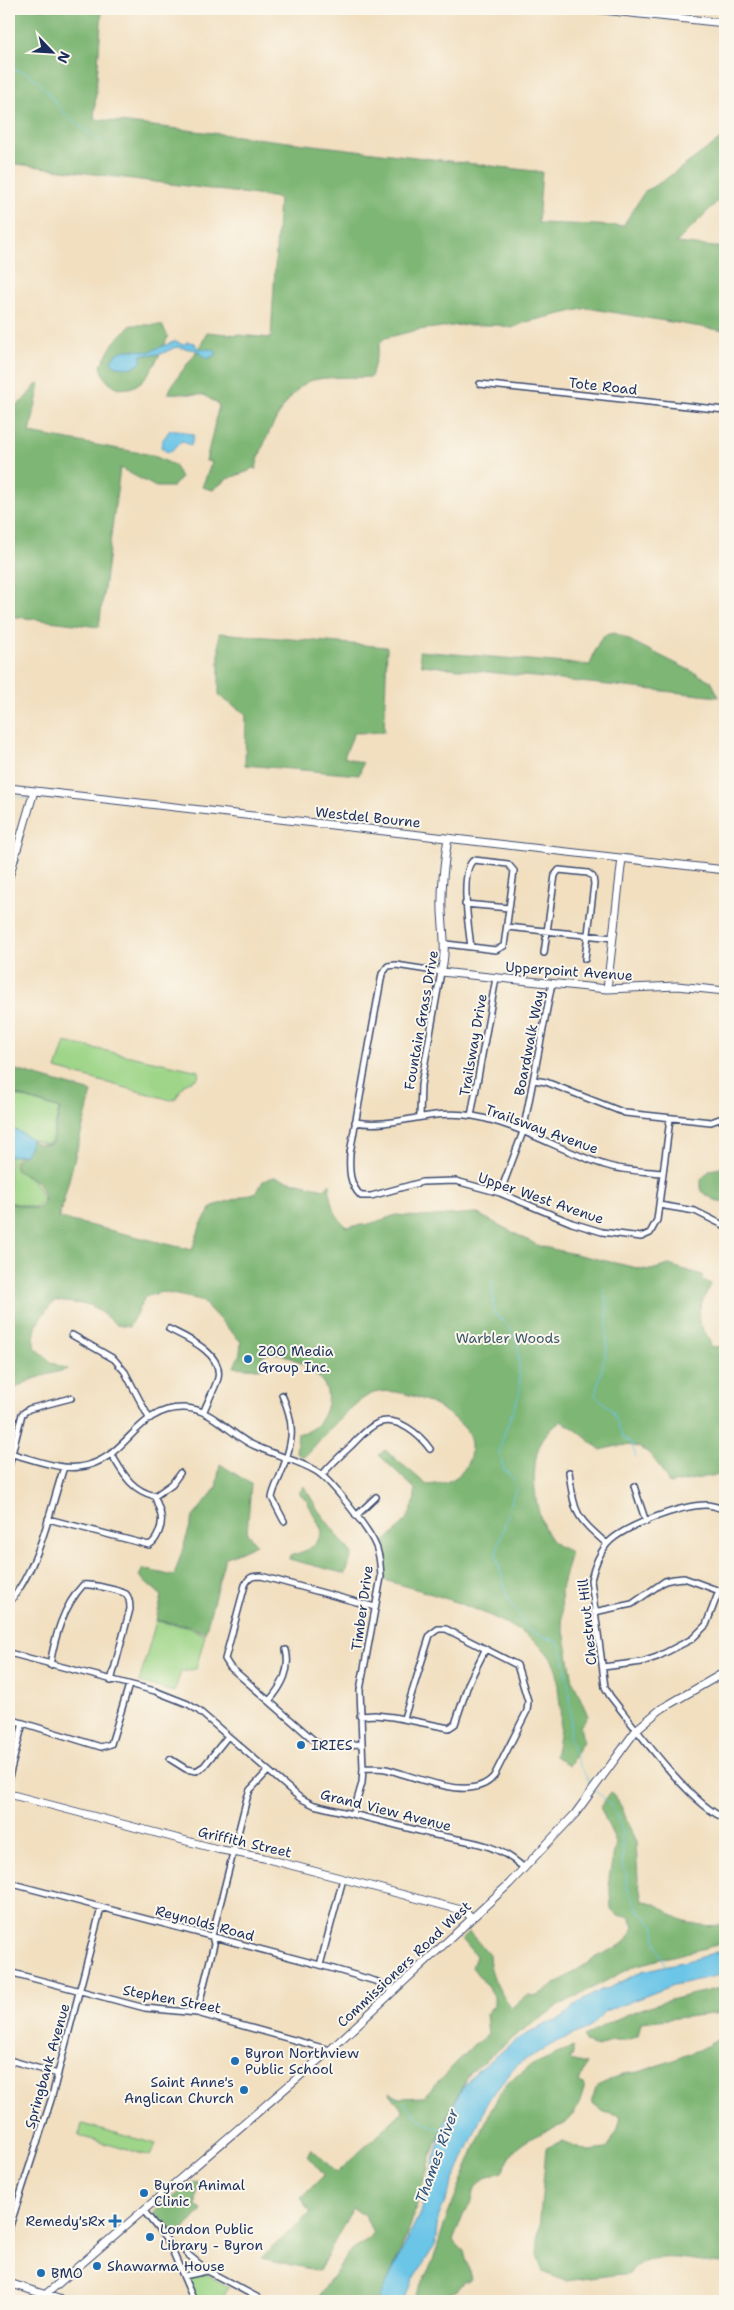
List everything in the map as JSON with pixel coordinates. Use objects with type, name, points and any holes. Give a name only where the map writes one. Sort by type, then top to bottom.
[{"type":"main road","points":[[593,9],[725,24]]},
{"type":"main road","name":"Westdel Bourne","points":[[9,788],[725,870]]},
{"type":"main road","points":[[9,877],[34,791]]},
{"type":"main road","name":"Fountain Grass Drive","points":[[442,972],[446,944],[442,913],[442,876],[448,838]]},
{"type":"main road","points":[[607,989],[622,858]]},
{"type":"main road","name":"Upperpoint Avenue","points":[[442,972],[607,989],[677,986],[725,991]]},
{"type":"main road","name":"Commissioners Road West","points":[[38,2301],[330,2050],[472,1918],[524,1868],[575,1814],[637,1729],[661,1709],[725,1672]]},
{"type":"main road","name":"Griffith Street","points":[[9,1794],[217,1849],[465,1911],[472,1918]]},
{"type":"main road","points":[[9,2282],[64,2301]]},
{"type":"street","name":"Tote Road","points":[[480,384],[725,410]]},
{"type":"street","points":[[446,944],[471,947],[501,949],[504,946],[514,870],[508,864],[474,860],[469,867],[465,904],[471,947]]},
{"type":"street","points":[[544,953],[552,880],[559,870],[588,873],[593,877],[585,959]]},
{"type":"street","points":[[465,904],[509,908]]},
{"type":"street","points":[[507,927],[613,938]]},
{"type":"street","name":"Upper West Avenue","points":[[442,972],[396,965],[388,966],[382,974],[355,1122],[349,1171],[354,1189],[361,1196],[371,1196],[422,1182],[456,1182],[500,1193],[594,1230],[641,1237],[650,1233],[655,1226],[670,1119]]},
{"type":"street","name":"Fountain Grass Drive","points":[[420,1116],[421,1085],[442,972]]},
{"type":"street","name":"Trailsway Drive","points":[[471,1116],[496,978]]},
{"type":"street","name":"Boardwalk Way","points":[[500,1193],[524,1132],[552,983]]},
{"type":"street","points":[[534,1080],[546,1082],[625,1113],[711,1122],[725,1117]]},
{"type":"street","name":"Trailsway Avenue","points":[[355,1122],[372,1125],[420,1116],[446,1114],[471,1116],[499,1122],[606,1165],[662,1173]]},
{"type":"street","points":[[659,1205],[695,1211],[725,1226]]},
{"type":"street","points":[[169,1329],[208,1352],[216,1360],[219,1370],[218,1380],[204,1411]]},
{"type":"street","points":[[72,1335],[102,1350],[114,1359],[125,1372],[149,1418]]},
{"type":"street","points":[[282,1395],[287,1406],[292,1429],[292,1445],[288,1459],[272,1494],[284,1522]]},
{"type":"street","points":[[9,1466],[10,1453],[22,1414],[29,1409],[71,1398]]},
{"type":"street","name":"Timber Drive","points":[[10,1453],[64,1467],[92,1465],[112,1455],[149,1418],[171,1409],[185,1408],[204,1411],[251,1444],[322,1475],[374,1541],[380,1560],[381,1577],[360,1690],[363,1768],[362,1783],[353,1814]]},
{"type":"street","points":[[322,1475],[330,1464],[372,1426],[381,1422],[394,1422],[409,1429],[430,1449]]},
{"type":"street","points":[[112,1455],[129,1481],[140,1492],[155,1496]]},
{"type":"street","points":[[9,1602],[26,1577],[48,1519],[64,1467]]},
{"type":"street","points":[[569,1472],[573,1504],[576,1512],[586,1526],[607,1544]]},
{"type":"street","points":[[155,1496],[172,1484],[180,1473]]},
{"type":"street","points":[[634,1486],[646,1522]]},
{"type":"street","points":[[48,1519],[148,1546],[153,1543],[157,1536],[162,1517],[155,1496]]},
{"type":"street","points":[[356,1516],[376,1497]]},
{"type":"street","name":"Chestnut Hill","points":[[725,1510],[708,1505],[690,1507],[620,1533],[607,1544],[594,1567],[591,1580],[594,1612],[606,1686],[610,1696],[696,1800],[715,1815],[725,1818]]},
{"type":"street","points":[[361,1744],[325,1746],[316,1742],[230,1667],[225,1659],[248,1579],[253,1576],[261,1576],[375,1607]]},
{"type":"street","points":[[594,1612],[632,1604],[665,1581],[674,1579],[684,1578],[725,1593]]},
{"type":"street","points":[[50,1665],[60,1624],[76,1592],[83,1585],[90,1584],[126,1594],[130,1601],[130,1609],[111,1681]]},
{"type":"street","points":[[603,1667],[658,1658],[692,1638],[706,1625],[719,1590]]},
{"type":"street","points":[[363,1768],[385,1769],[426,1782],[457,1788],[480,1788],[488,1784],[521,1724],[527,1711],[528,1701],[517,1665],[446,1629],[438,1630],[430,1635],[404,1718]]},
{"type":"street","points":[[270,1701],[280,1688],[287,1672],[289,1660],[286,1650]]},
{"type":"street","points":[[360,1716],[375,1715],[404,1718],[441,1728],[449,1728],[455,1724],[469,1682],[485,1650]]},
{"type":"street","name":"Grand View Avenue","points":[[9,1653],[155,1692],[188,1704],[199,1711],[300,1798],[314,1805],[431,1834],[482,1843],[503,1852],[524,1868]]},
{"type":"street","points":[[9,1719],[106,1747],[111,1744],[114,1738],[129,1686]]},
{"type":"street","points":[[9,1777],[23,1723]]},
{"type":"street","points":[[170,1759],[186,1769],[196,1771],[204,1766],[228,1736]]},
{"type":"street","points":[[197,2013],[214,1944],[212,1936],[250,1790],[268,1771]]},
{"type":"street","points":[[320,1965],[343,1879]]},
{"type":"street","points":[[9,1893],[10,1884]]},
{"type":"street","name":"Reynolds Road","points":[[10,1884],[320,1965],[376,1981],[395,1990]]},
{"type":"street","name":"Springbank Avenue","points":[[9,2228],[58,2074],[102,1908]]},
{"type":"street","name":"Stephen Street","points":[[9,1972],[145,2008],[197,2013],[330,2050]]},
{"type":"street","points":[[9,2060],[58,2074]]},
{"type":"street","points":[[144,2211],[169,2243],[194,2301]]},
{"type":"street","points":[[186,2253],[208,2271],[264,2301]]},
{"type":"street","points":[[184,2276],[208,2271]]},
{"type":"green space","points":[[9,9],[102,10],[94,119],[542,172],[538,223],[623,226],[645,191],[663,181],[725,136],[725,194],[676,243],[725,248],[725,331],[587,308],[526,322],[512,328],[498,325],[461,325],[417,330],[385,338],[380,343],[371,377],[320,379],[313,380],[304,385],[294,393],[285,405],[269,432],[256,469],[251,468],[249,471],[227,479],[213,490],[202,487],[212,462],[206,461],[219,405],[204,395],[168,393],[177,377],[199,348],[207,332],[271,338],[279,198],[9,163]]},
{"type":"green space","points":[[131,325],[162,325],[168,337],[150,372],[144,379],[128,388],[119,388],[111,385],[106,380],[101,365],[114,342]]},
{"type":"green space","points":[[40,384],[30,433],[152,455],[174,465],[181,477],[173,487],[156,487],[120,468],[99,627],[9,616],[9,409],[23,401],[36,385]]},
{"type":"green space","points":[[219,633],[387,647],[384,732],[354,733],[344,757],[363,763],[359,775],[245,765],[246,714],[219,696]]},
{"type":"green space","points":[[615,633],[711,681],[719,697],[422,665],[419,651],[590,665],[598,644],[604,636]]},
{"type":"green space","points":[[65,1042],[199,1071],[198,1078],[184,1084],[176,1098],[171,1100],[56,1069]]},
{"type":"green space","name":"Warbler Woods","points":[[9,1068],[92,1092],[59,1218],[192,1250],[201,1224],[213,1206],[257,1192],[263,1181],[274,1177],[324,1189],[330,1183],[330,1197],[333,1207],[346,1227],[369,1224],[396,1215],[421,1217],[476,1213],[539,1246],[642,1269],[651,1270],[669,1265],[702,1275],[702,1280],[711,1284],[701,1304],[698,1316],[711,1347],[725,1346],[725,1477],[716,1475],[669,1484],[656,1462],[643,1449],[626,1445],[601,1450],[575,1429],[561,1421],[546,1435],[539,1447],[534,1475],[535,1491],[542,1521],[547,1534],[554,1543],[571,1552],[561,1589],[562,1620],[573,1681],[588,1716],[580,1726],[583,1741],[569,1766],[555,1756],[560,1722],[558,1679],[556,1669],[546,1652],[529,1637],[481,1612],[427,1592],[384,1580],[384,1558],[380,1546],[405,1521],[413,1506],[415,1489],[379,1455],[385,1450],[427,1485],[450,1481],[459,1475],[467,1464],[470,1458],[471,1443],[466,1430],[448,1414],[411,1395],[385,1391],[374,1393],[357,1403],[347,1412],[304,1457],[296,1453],[298,1433],[305,1432],[316,1425],[321,1419],[326,1406],[327,1392],[320,1379],[305,1366],[280,1354],[272,1353],[262,1356],[261,1369],[234,1367],[240,1353],[241,1342],[201,1300],[162,1292],[145,1297],[129,1327],[117,1325],[91,1305],[55,1301],[39,1321],[35,1332],[34,1346],[52,1363],[68,1369],[29,1381],[9,1394],[12,1353],[9,1338],[9,1203],[36,1209],[45,1200],[39,1183],[18,1170],[15,1163],[31,1140],[41,1144],[52,1143],[60,1109],[9,1092]]},
{"type":"green space","points":[[9,1093],[59,1109],[51,1142],[46,1144],[30,1139],[13,1163],[17,1171],[31,1179],[39,1189],[43,1200],[35,1208],[9,1202]]},
{"type":"green space","points":[[725,1167],[725,1202],[714,1200],[701,1191],[701,1180],[710,1170]]},
{"type":"green space","points":[[220,1464],[251,1484],[247,1533],[256,1544],[225,1558],[205,1633],[188,1626],[156,1620],[162,1596],[139,1576],[143,1569],[174,1576],[193,1517],[216,1488]]},
{"type":"green space","points":[[304,1486],[318,1510],[352,1554],[346,1574],[289,1559],[290,1555],[301,1553],[314,1545],[322,1531],[307,1501],[299,1493]]},
{"type":"green space","points":[[156,1621],[187,1627],[205,1635],[196,1669],[181,1672],[174,1692],[139,1682]]},
{"type":"green space","points":[[611,1792],[621,1806],[636,1842],[638,1880],[642,1901],[655,1904],[686,1921],[709,1926],[721,1925],[725,1912],[725,1943],[637,1965],[563,2003],[516,2035],[470,2073],[452,2105],[433,2151],[410,2227],[380,2301],[316,2301],[349,2252],[373,2234],[365,2215],[352,2209],[319,2271],[261,2258],[311,2212],[301,2198],[324,2175],[307,2156],[311,2148],[337,2173],[403,2111],[389,2092],[400,2098],[424,2097],[473,2045],[488,2035],[486,2014],[494,2005],[494,1996],[472,1967],[476,1956],[462,1939],[469,1932],[489,1954],[489,1961],[496,1983],[511,2008],[528,1995],[537,1996],[600,1955],[625,1943],[634,1927],[629,1916],[618,1916],[611,1909],[609,1877],[616,1842],[600,1807]]},
{"type":"green space","points":[[725,1987],[725,2011],[721,2013],[641,2022],[638,2036],[627,2040],[612,2040],[598,2047],[585,2043],[584,2037],[635,2011],[669,2000]]},
{"type":"green space","points":[[725,2035],[725,2263],[662,2258],[650,2260],[639,2265],[630,2273],[565,2281],[543,2272],[537,2254],[546,2148],[563,2141],[588,2151],[606,2149],[617,2132],[621,2117],[604,2112],[591,2102],[597,2086],[623,2074],[639,2072],[671,2061],[705,2047]]},
{"type":"green space","points":[[573,2047],[573,2054],[570,2060],[586,2064],[579,2083],[585,2085],[580,2102],[574,2113],[562,2125],[534,2136],[522,2144],[510,2157],[502,2172],[485,2178],[475,2188],[472,2201],[464,2212],[453,2241],[464,2251],[471,2279],[463,2283],[454,2292],[434,2296],[433,2301],[412,2301],[433,2261],[445,2222],[471,2157],[489,2114],[506,2083],[534,2064]]},
{"type":"green space","points":[[82,2124],[156,2144],[150,2156],[79,2136]]},
{"type":"green space","points":[[198,2181],[196,2205],[202,2210],[174,2240],[154,2212],[186,2186]]},
{"type":"green space","points":[[206,2274],[229,2287],[221,2301],[197,2301],[189,2280],[194,2275]]},
{"type":"water","points":[[176,341],[183,345],[187,342],[195,343],[197,348],[215,350],[217,354],[207,359],[196,350],[176,347],[161,354],[141,355],[141,362],[138,365],[127,368],[111,362],[113,357],[121,351],[137,350],[148,352]]},
{"type":"water","points":[[170,430],[178,430],[194,435],[191,446],[182,441],[170,452],[167,452],[161,447],[162,441]]},
{"type":"water","points":[[9,1126],[31,1139],[25,1155],[9,1156]]},
{"type":"water","name":"Thames River","points":[[725,1949],[725,1974],[674,1985],[606,2011],[589,2028],[558,2041],[521,2062],[511,2071],[488,2101],[438,2218],[435,2245],[403,2301],[378,2301],[420,2213],[442,2129],[462,2088],[479,2069],[518,2039],[550,2022],[563,2018],[575,2005],[601,1990],[610,1988],[642,1971],[695,1959]]},
{"type":"waterway","points":[[9,71],[18,70],[26,72],[33,77],[64,113],[101,142]]},
{"type":"waterway","points":[[9,796],[28,798]]},
{"type":"waterway","points":[[34,798],[43,799]]},
{"type":"waterway","points":[[492,1280],[494,1313],[507,1324],[518,1344],[520,1393],[499,1452],[504,1469],[514,1480],[516,1487],[496,1554],[507,1596],[528,1630],[558,1642],[564,1659],[569,1693],[571,1720],[569,1737],[579,1764],[592,1786]]},
{"type":"waterway","points":[[603,1289],[608,1310],[607,1348],[595,1395],[612,1410],[623,1437],[632,1444],[636,1457]]},
{"type":"waterway","points":[[596,1791],[609,1803],[617,1814],[621,1827],[622,1863],[626,1874],[627,1888],[640,1912],[654,1925],[657,1946],[665,1965]]},
{"type":"waterway","name":"Thames River","points":[[404,2103],[421,2120],[431,2126],[443,2129]]},
{"type":"place","name":"ZOO Media Group Inc.","points":[[248,1359]]},
{"type":"place","name":"IRIES","points":[[301,1745]]},
{"type":"place","name":"Byron Northview Public School","points":[[235,2061]]},
{"type":"place","name":"Saint Anne's Anglican Church","points":[[244,2090]]},
{"type":"place","name":"Byron Animal Clinic","points":[[144,2193]]},
{"type":"place","name":"Remedy'sRx","points":[[115,2221]]},
{"type":"place","name":"London Public Library - Byron","points":[[150,2237]]},
{"type":"place","name":"Shawarma House","points":[[97,2266]]},
{"type":"place","name":"BMO","points":[[41,2273]]}]
